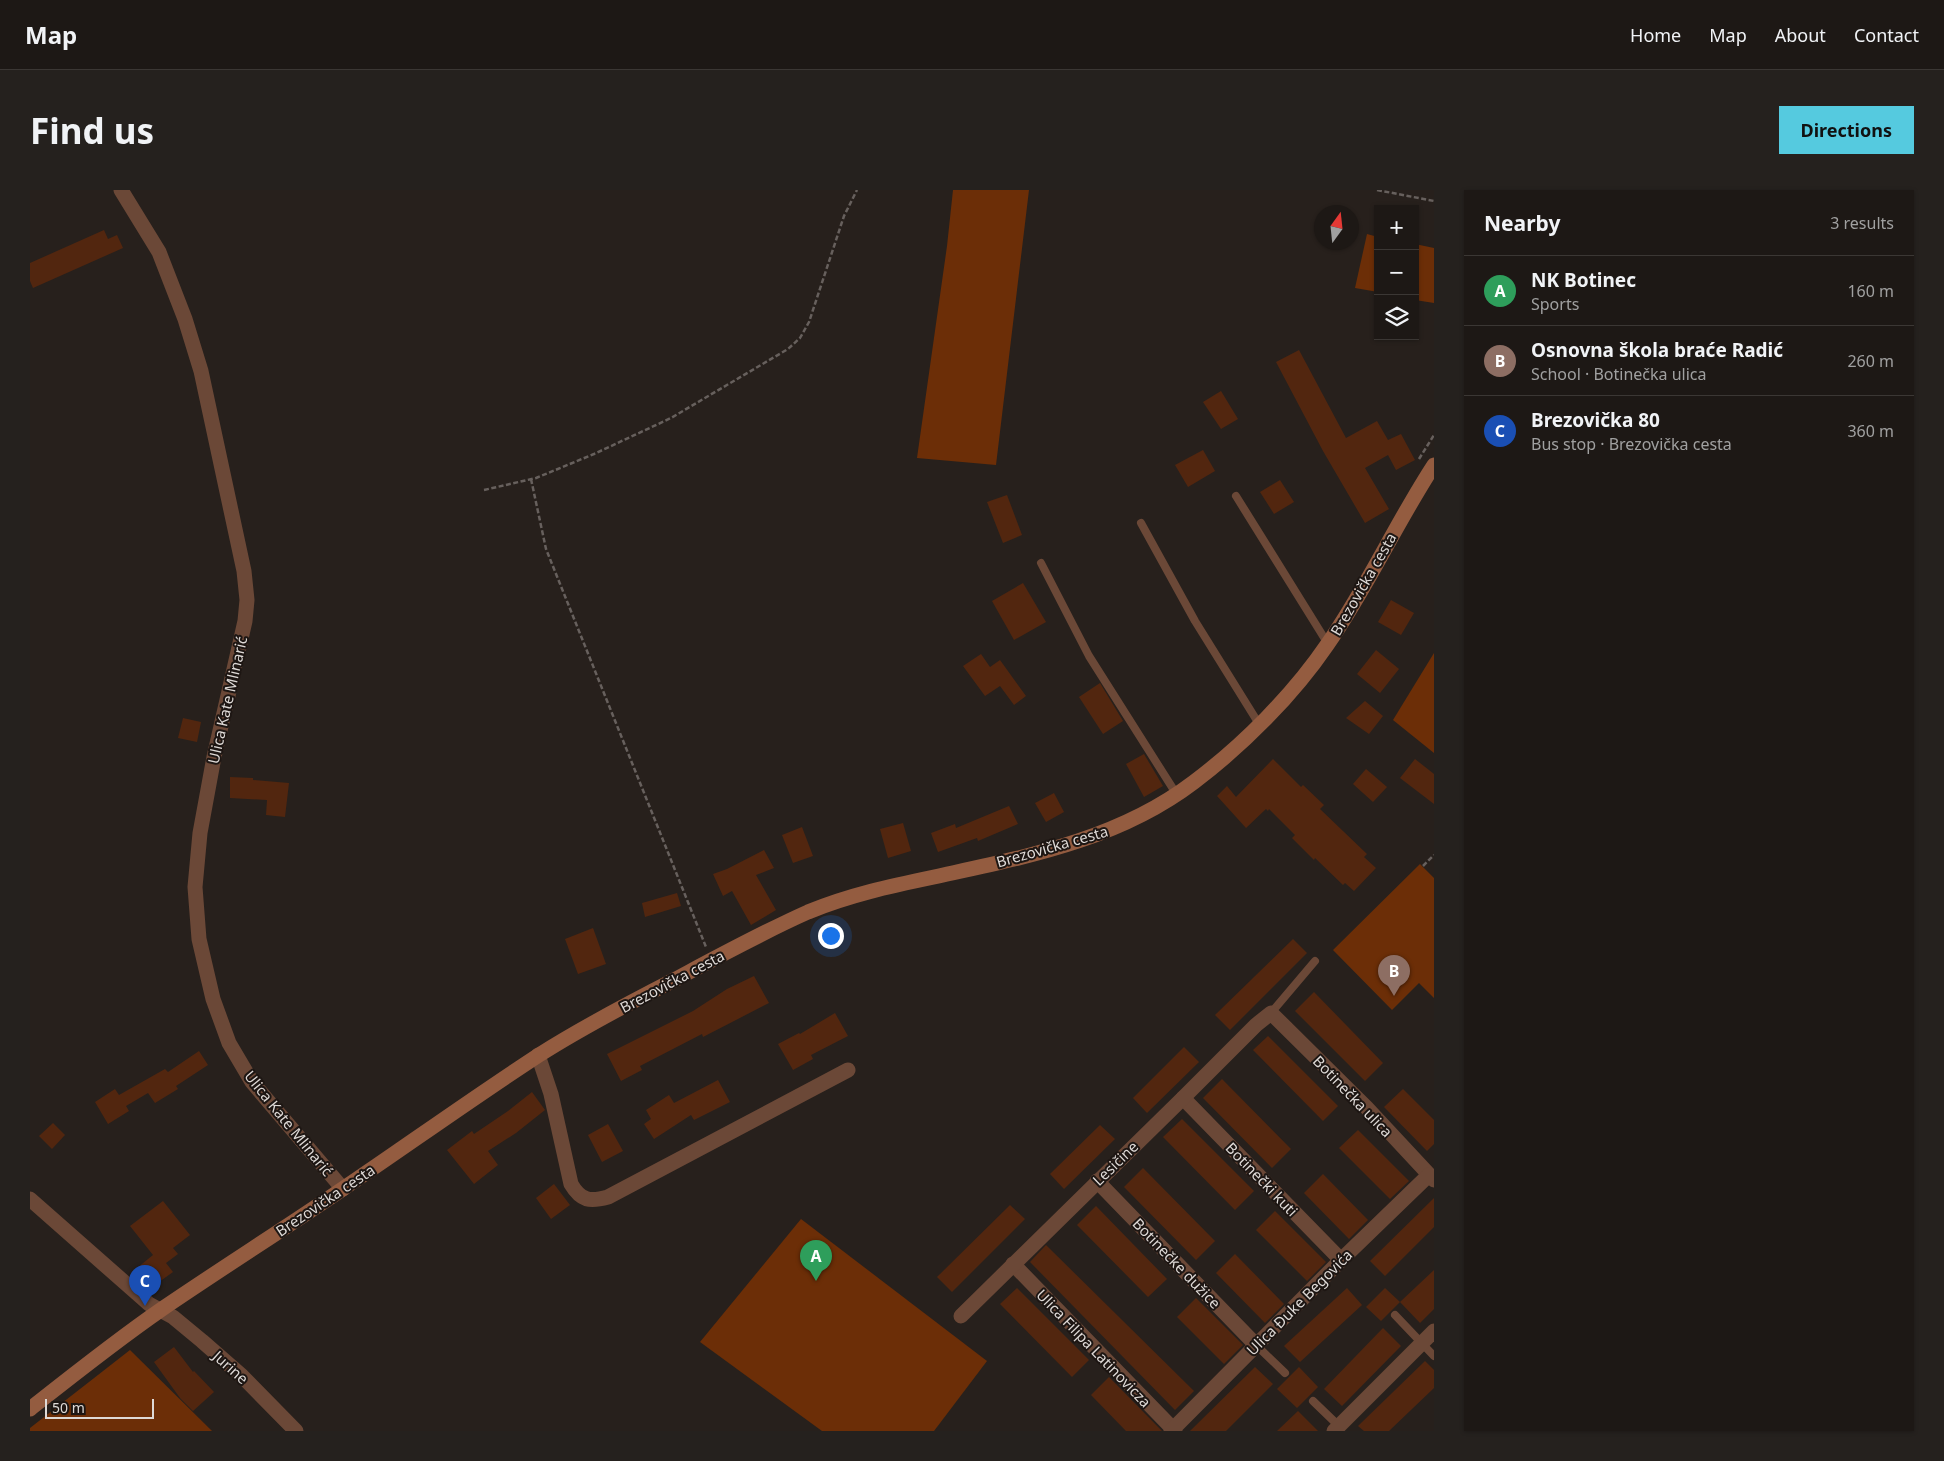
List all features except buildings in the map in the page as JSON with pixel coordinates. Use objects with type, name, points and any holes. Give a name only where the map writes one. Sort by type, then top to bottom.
[{"type":"main road","name":"Brezovička cesta","points":[[30,1409],[160,1311],[343,1189],[538,1055],[626,1004],[810,911],[874,890],[1066,846],[1124,824],[1152,811],[1177,795],[1216,765],[1294,688],[1328,644],[1352,606],[1406,509],[1434,465]]},
{"type":"street","name":"Ulica Kate Mlinarić","points":[[121,190],[158,252],[185,319],[200,372],[244,571],[246,590],[245,622],[214,757],[200,833],[195,887],[199,939],[214,999],[229,1043],[252,1082],[343,1189]]},
{"type":"street","name":"Lesičine","points":[[961,1316],[1256,1024],[1271,1012]]},
{"type":"street","name":"Botinečka ulica","points":[[1271,1012],[1367,1108],[1432,1177]]},
{"type":"street","points":[[538,1055],[551,1094],[571,1184],[577,1194],[588,1200],[599,1200],[608,1197],[848,1070]]},
{"type":"street","name":"Botinečki kuti","points":[[1183,1098],[1341,1260]]},
{"type":"street","name":"Ulica Đuke Begovića","points":[[1173,1430],[1341,1260],[1432,1177]]},
{"type":"street","name":"Botinečke dužice","points":[[1097,1181],[1256,1345]]},
{"type":"street","points":[[30,1198],[149,1304],[160,1311]]},
{"type":"street","name":"Ulica Filipa Latinovicza","points":[[1013,1264],[1173,1430]]},
{"type":"street","name":"Jurine","points":[[160,1311],[173,1317],[242,1376],[296,1431]]},
{"type":"street","points":[[1339,1429],[1434,1331]]},
{"type":"lane","points":[[1236,496],[1328,644]]},
{"type":"lane","points":[[1141,523],[1195,621],[1259,724]]},
{"type":"lane","points":[[1041,563],[1089,656],[1177,795]]},
{"type":"lane","points":[[1271,1012],[1315,961]]},
{"type":"lane","points":[[1395,1315],[1434,1356]]},
{"type":"lane","points":[[1256,1345],[1285,1373]]},
{"type":"lane","points":[[1314,1401],[1339,1429]]},
{"type":"path","points":[[484,490],[531,479],[594,454],[671,418],[788,349],[800,338],[809,322],[844,216],[857,190]]},
{"type":"path","points":[[1377,190],[1434,201]]},
{"type":"path","points":[[531,479],[546,549],[711,960]]},
{"type":"path","points":[[1422,866],[1434,855]]},
{"type":"shaded area","points":[[953,190],[1029,190],[996,465],[917,458],[947,246]]},
{"type":"shaded area","points":[[1367,234],[1374,236],[1374,291],[1355,288]]},
{"type":"shaded area","points":[[1419,245],[1434,248],[1434,303],[1419,301]]},
{"type":"shaded area","points":[[1434,653],[1434,753],[1393,720]]},
{"type":"shaded area","points":[[1420,864],[1434,878],[1434,998],[1419,983],[1392,1010],[1333,950]]},
{"type":"shaded area","points":[[801,1219],[987,1361],[934,1431],[822,1431],[700,1342]]},
{"type":"shaded area","points":[[130,1350],[212,1431],[30,1431],[30,1428]]},
{"type":"place","name":"Osnovna škola braće Radić","points":[[1394,996]]},
{"type":"place","name":"NK Botinec","points":[[816,1281]]},
{"type":"place","name":"Brezovička 80","points":[[145,1306]]}]
